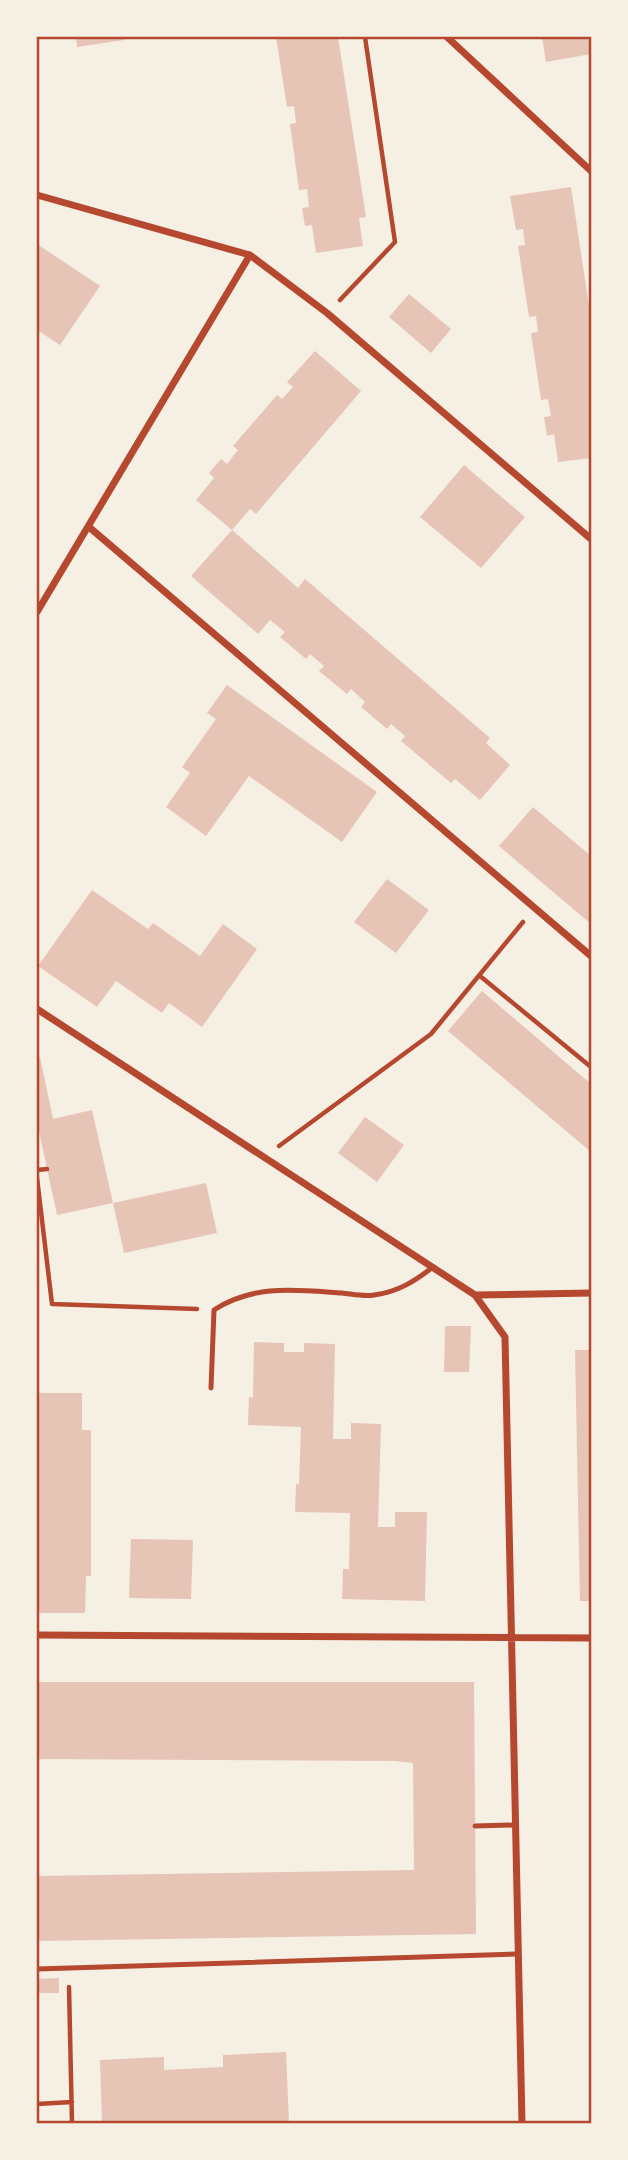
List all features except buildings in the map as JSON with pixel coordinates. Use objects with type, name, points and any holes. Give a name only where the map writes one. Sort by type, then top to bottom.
[{"type":"street","points":[[447,37],[591,171]]},
{"type":"street","points":[[37,195],[250,255],[327,313],[591,539]]},
{"type":"street","points":[[37,611],[250,255]]},
{"type":"street","points":[[89,527],[591,956]]},
{"type":"street","points":[[37,1009],[475,1295],[505,1338],[522,2123]]},
{"type":"street","points":[[475,1295],[591,1293]]},
{"type":"street","points":[[37,1635],[591,1638]]},
{"type":"lane","points":[[211,1388],[214,1310],[230,1300],[282,1289],[373,1296],[410,1284],[433,1268]]},
{"type":"lane","points":[[475,1826],[514,1825]]},
{"type":"lane","points":[[37,1969],[517,1954]]},
{"type":"path","points":[[327,313],[395,242],[365,37]]},
{"type":"path","points":[[264,1157],[431,1034],[534,908]]},
{"type":"path","points":[[480,976],[591,1067]]},
{"type":"path","points":[[37,1170],[47,1168]]},
{"type":"path","points":[[37,1178],[52,1304],[214,1310]]},
{"type":"path","points":[[68,1969],[72,2123]]},
{"type":"path","points":[[37,2104],[72,2102]]}]
